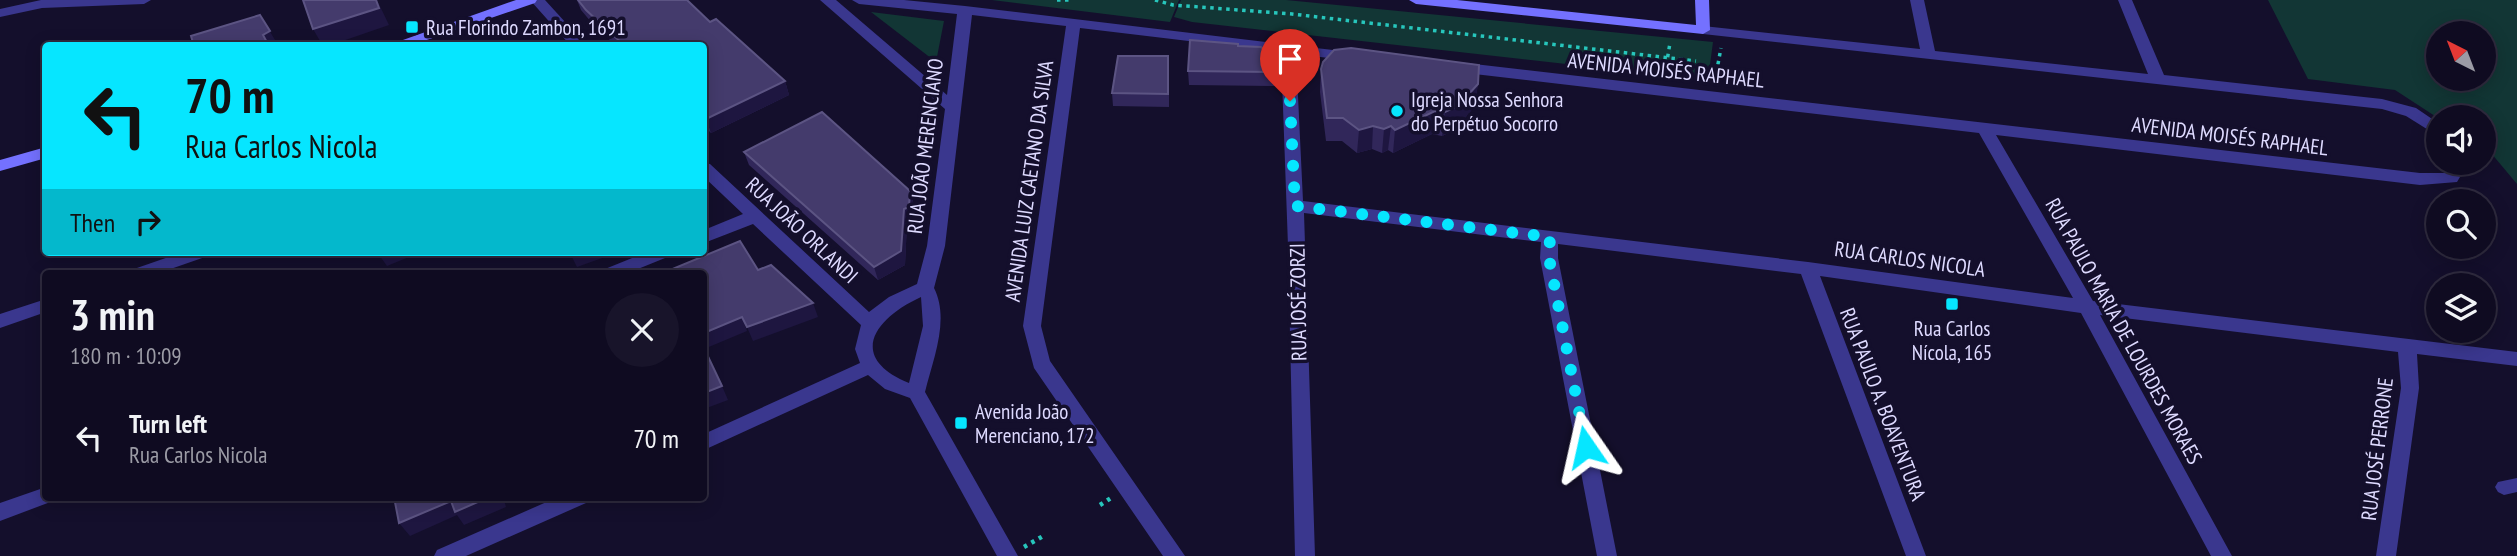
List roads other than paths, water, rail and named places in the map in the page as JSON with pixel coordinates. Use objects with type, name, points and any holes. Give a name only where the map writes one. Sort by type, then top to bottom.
[{"type":"street","points":[[0,13],[43,4],[144,0]]},
{"type":"street","points":[[405,42],[530,0]]},
{"type":"street","points":[[537,0],[576,42]]},
{"type":"street","points":[[827,0],[952,107]]},
{"type":"street","points":[[859,0],[1074,22],[1366,57]]},
{"type":"street","name":"AVENIDA MOISÉS RAPHAEL","points":[[1416,0],[2382,104],[2411,112],[2426,123]]},
{"type":"street","points":[[1702,0],[1703,30]]},
{"type":"street","points":[[1917,0],[1929,55]]},
{"type":"street","points":[[2125,0],[2159,81]]},
{"type":"street","name":"RUA JOÃO MERENCIANO","points":[[916,392],[932,326],[932,300],[925,288],[936,246],[965,10]]},
{"type":"street","name":"AVENIDA LUIZ CAETANO DA SILVA","points":[[1074,22],[1032,326],[1041,363],[1175,556]]},
{"type":"street","name":"RUA JOSÉ ZORZI","points":[[1288,48],[1305,556]]},
{"type":"street","name":"AVENIDA MOISÉS RAPHAEL","points":[[1447,66],[2420,179],[2451,178],[2453,175]]},
{"type":"street","name":"RUA PAULO MARIA DE LOURDES MORAES","points":[[1984,128],[2087,307],[2222,556]]},
{"type":"street","points":[[0,166],[42,153]]},
{"type":"street","name":"RUA JOÃO ORLANDI","points":[[707,171],[871,324]]},
{"type":"street","name":"RUA CARLOS NICOLA","points":[[1295,206],[1808,268],[2087,307],[2517,359]]},
{"type":"street","points":[[707,236],[754,217]]},
{"type":"street","points":[[1550,237],[1549,258],[1607,556]]},
{"type":"street","points":[[149,270],[190,256]]},
{"type":"street","points":[[619,270],[654,256]]},
{"type":"street","name":"RUA PAULO A. BOAVENTURA","points":[[1808,268],[1916,556]]},
{"type":"street","points":[[925,288],[889,307],[871,324],[866,354],[871,366],[885,382],[916,392],[1008,556]]},
{"type":"street","points":[[0,321],[42,306]]},
{"type":"street","name":"RUA JOSÉ PERRONE","points":[[2386,556],[2410,388],[2407,346]]},
{"type":"street","points":[[707,441],[871,366]]},
{"type":"street","points":[[0,512],[42,496]]},
{"type":"street","points":[[444,556],[570,501]]},
{"type":"place","name":"Rua Florindo Zambon, 1691","points":[[412,27]]},
{"type":"place","name":"Igreja Nossa Senhora do Perpétuo Socorro","points":[[1397,111]]},
{"type":"place","name":"Rua Carlos Nícola, 165","points":[[1952,304]]},
{"type":"place","name":"Avenida João Merenciano, 172","points":[[961,423]]}]
